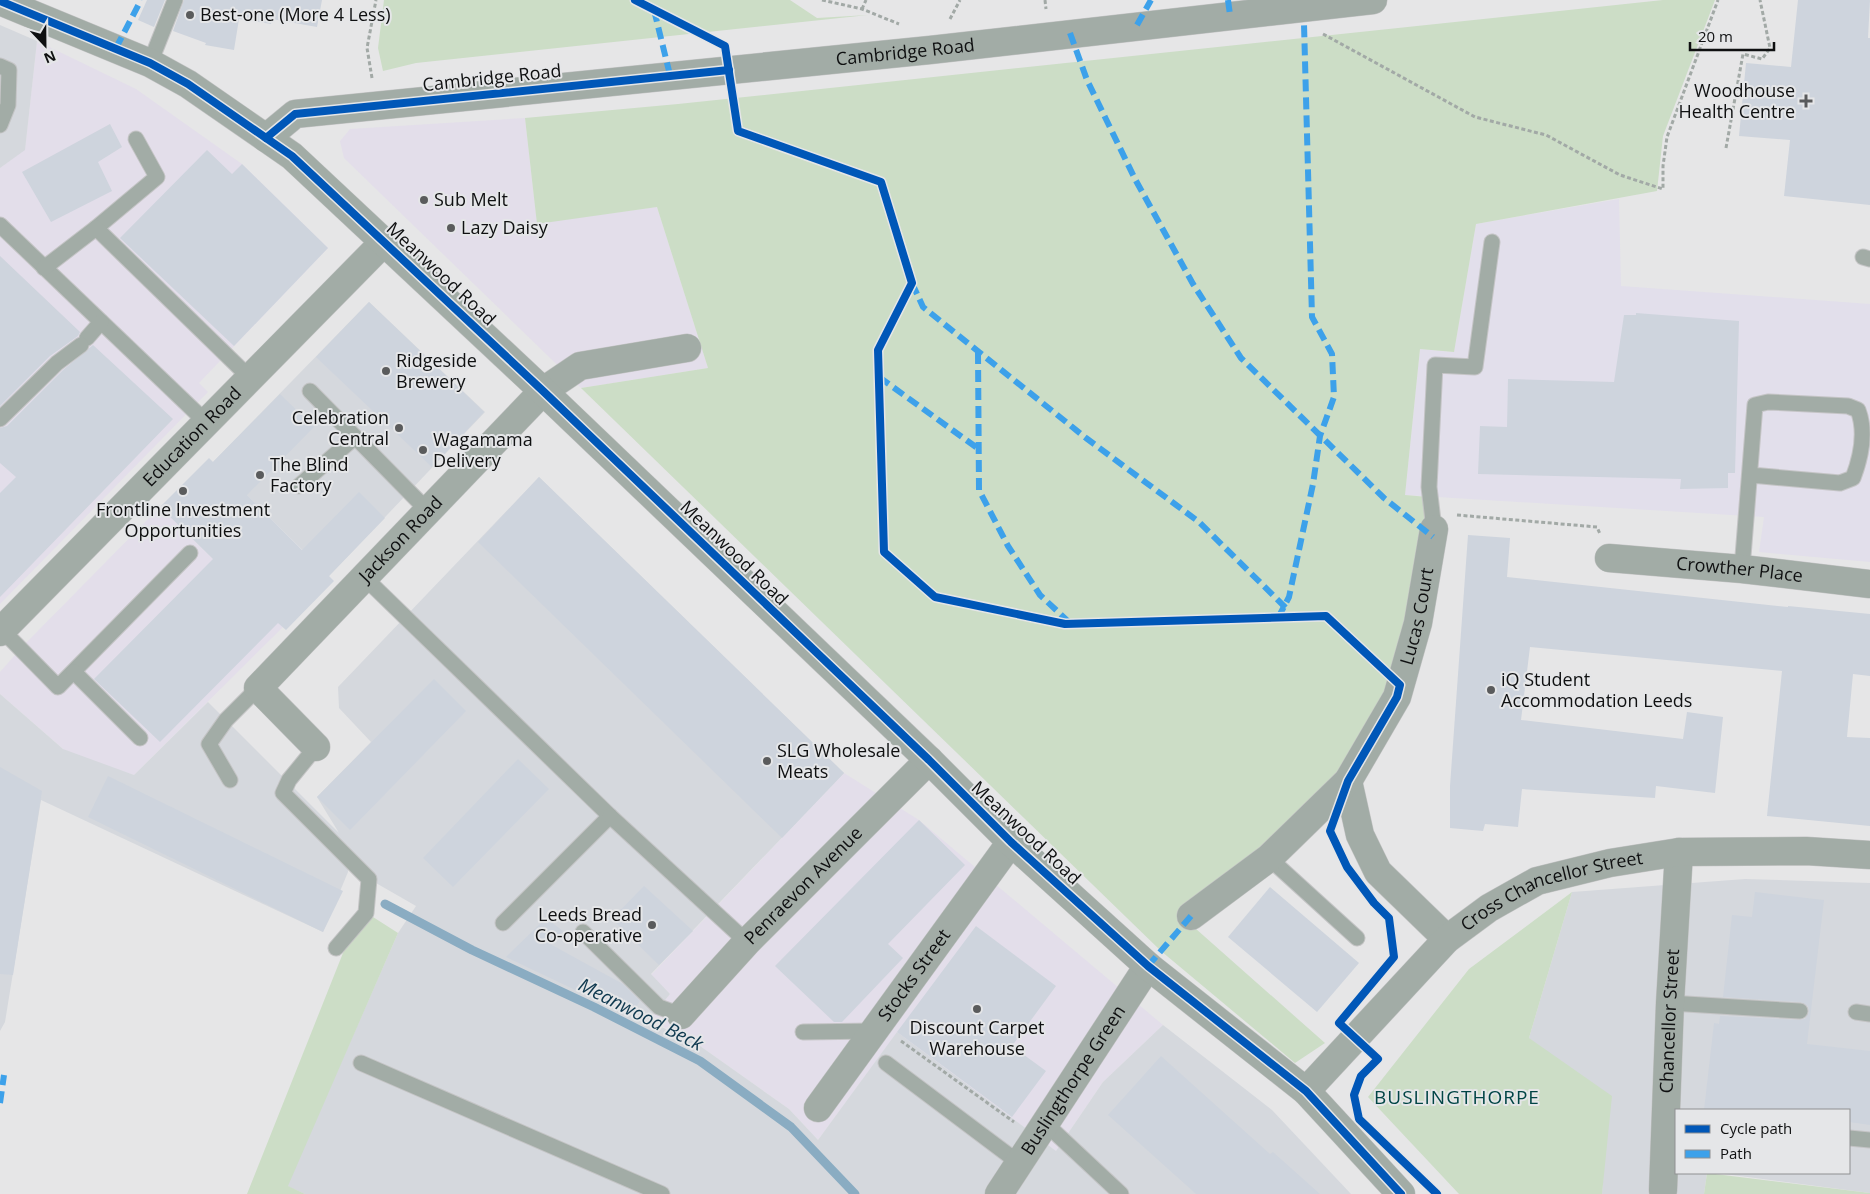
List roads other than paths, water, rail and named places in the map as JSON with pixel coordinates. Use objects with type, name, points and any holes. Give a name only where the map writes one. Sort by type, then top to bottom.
[{"type":"street","name":"Cambridge Road","points":[[266,138],[295,114],[377,104],[930,50],[1373,0]]},
{"type":"street","name":"Meanwood Road","points":[[0,1],[150,63],[188,84],[292,156],[543,391],[929,760],[1011,842],[1148,966],[1306,1091],[1401,1194]]},
{"type":"street","name":"Education Road","points":[[1,631],[384,241]]},
{"type":"street","name":"Jackson Road","points":[[258,688],[543,391],[580,366],[687,348]]},
{"type":"street","name":"Lucas Court","points":[[1191,916],[1270,858],[1348,780],[1397,697],[1418,623],[1433,521]]},
{"type":"street","name":"Crowther Place","points":[[1609,558],[1742,569],[1870,584]]},
{"type":"street","points":[[258,688],[316,747]]},
{"type":"street","name":"Penraevon Avenue","points":[[681,1015],[747,942],[929,760]]},
{"type":"street","points":[[1348,780],[1360,835],[1378,872],[1446,939]]},
{"type":"street","name":"Stocks Street","points":[[818,1108],[1011,842]]},
{"type":"street","name":"Cross Chancellor Street","points":[[1306,1091],[1446,939],[1489,908],[1537,882],[1610,863],[1679,852],[1806,851],[1870,855]]},
{"type":"street","name":"Chancellor Street","points":[[1663,1190],[1670,1003],[1679,852]]},
{"type":"street","name":"Buslingthorpe Green","points":[[999,1194],[1148,966]]},
{"type":"lane","points":[[150,63],[175,0]]},
{"type":"lane","points":[[0,66],[9,70],[8,105],[0,125]]},
{"type":"lane","points":[[44,268],[157,177],[136,139]]},
{"type":"lane","points":[[0,225],[206,422]]},
{"type":"lane","points":[[96,228],[249,377]]},
{"type":"lane","points":[[1433,521],[1429,487],[1435,366],[1476,366],[1492,242]]},
{"type":"lane","points":[[0,419],[57,363],[84,342],[101,322]]},
{"type":"lane","points":[[310,392],[428,511]]},
{"type":"lane","points":[[1742,569],[1751,475],[1752,420],[1755,405],[1768,402],[1848,406],[1858,410],[1863,422],[1858,464],[1853,478],[1840,484],[1751,475]]},
{"type":"lane","points":[[299,486],[355,437]]},
{"type":"lane","points":[[1,631],[58,687],[190,553]]},
{"type":"lane","points":[[364,577],[610,816],[747,942]]},
{"type":"lane","points":[[74,672],[140,738]]},
{"type":"lane","points":[[230,780],[209,744],[226,720],[258,688]]},
{"type":"lane","points":[[316,747],[289,780],[283,793],[369,880],[366,913],[336,948]]},
{"type":"lane","points":[[502,923],[610,816]]},
{"type":"lane","points":[[1270,858],[1357,938]]},
{"type":"lane","points":[[583,932],[659,1007],[681,1015]]},
{"type":"lane","points":[[1670,1003],[1800,1011]]},
{"type":"lane","points":[[803,1032],[876,1028]]},
{"type":"lane","points":[[886,1062],[1019,1164]]},
{"type":"lane","points":[[361,1064],[662,1194]]},
{"type":"lane","points":[[1041,1131],[1121,1194]]},
{"type":"lane","points":[[1850,1138],[1870,1140]]},
{"type":"waterway","name":"Meanwood Beck","points":[[385,904],[472,950],[594,1007],[700,1061],[791,1127],[855,1194]]},
{"type":"place","name":"Best-one (More 4 Less)","points":[[190,15]]},
{"type":"place","name":"Woodhouse Health Centre","points":[[1806,101]]},
{"type":"place","name":"Sub Melt","points":[[424,200]]},
{"type":"place","name":"Lazy Daisy","points":[[451,228]]},
{"type":"place","name":"Ridgeside Brewery","points":[[386,371]]},
{"type":"place","name":"Celebration Central","points":[[399,428]]},
{"type":"place","name":"Wagamama Delivery","points":[[423,450]]},
{"type":"place","name":"The Blind Factory","points":[[260,475]]},
{"type":"place","name":"Frontline Investment Opportunities","points":[[183,491]]},
{"type":"place","name":"iQ Student Accommodation Leeds","points":[[1491,690]]},
{"type":"place","name":"SLG Wholesale Meats","points":[[767,761]]},
{"type":"place","name":"Leeds Bread Co-operative","points":[[652,925]]},
{"type":"place","name":"Discount Carpet Warehouse","points":[[977,1009]]},
{"type":"district","name":"BUSLINGTHORPE","points":[[1457,1097]]}]
